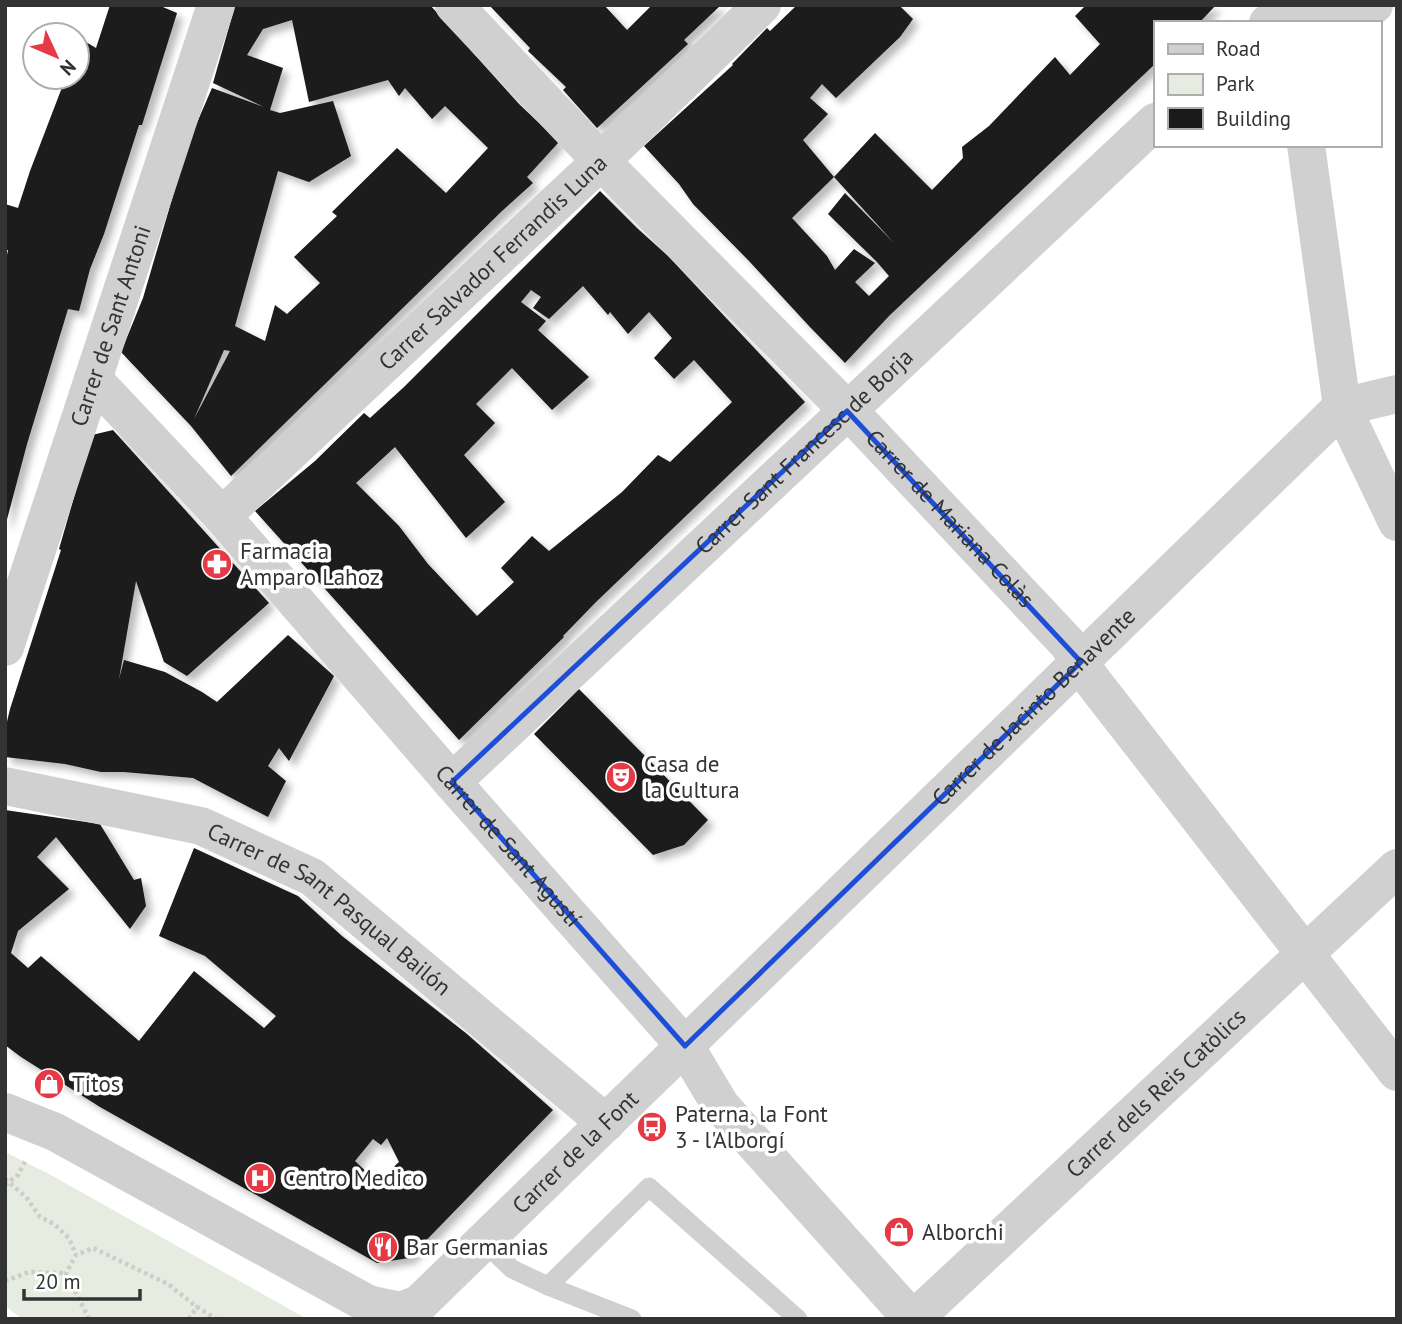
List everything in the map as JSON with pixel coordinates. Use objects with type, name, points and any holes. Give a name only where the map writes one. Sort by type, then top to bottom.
[{"type":"street","name":"Carrer de Sant Antoni","points":[[5,647],[216,5]]},
{"type":"street","name":"Carrer de Mariana Colàs","points":[[454,5],[601,161],[865,428],[1068,644],[1091,679],[1397,1072]]},
{"type":"street","name":"Carrer Salvador Ferrandis Luna","points":[[222,516],[601,161],[762,5]]},
{"type":"street","points":[[1284,18],[1374,5]]},
{"type":"street","name":"Carrer Sant Francesc de Borja","points":[[452,782],[1154,123]]},
{"type":"street","points":[[1306,147],[1342,407],[1397,522]]},
{"type":"street","name":"Carrer de Sant Agustí","points":[[93,379],[222,516],[685,1046],[721,1106],[913,1319]]},
{"type":"street","points":[[1342,407],[1397,394]]},
{"type":"street","name":"Carrer de Jacinto Benavente","points":[[685,1046],[1342,407]]},
{"type":"street","name":"Carrer de Sant Pasqual Bailón","points":[[5,786],[201,826],[312,877],[606,1123]]},
{"type":"street","name":"Carrer dels Reis Catòlics","points":[[913,1319],[1397,868]]},
{"type":"street","name":"Carrer de la Font","points":[[5,1112],[55,1132],[368,1304],[401,1311],[419,1304],[685,1046]]},
{"type":"lane","points":[[548,1286],[649,1188],[798,1319]]},
{"type":"lane","points":[[483,1241],[512,1269],[632,1319]]},
{"type":"path","points":[[29,1153],[18,1175],[6,1182],[26,1197],[40,1217],[54,1224],[69,1238],[76,1255]]},
{"type":"path","points":[[66,1273],[76,1255],[93,1248],[168,1284],[216,1319]]},
{"type":"path","points":[[5,1281],[29,1272],[66,1273]]},
{"type":"path","points":[[66,1273],[89,1319]]},
{"type":"path","points":[[189,1319],[197,1307]]},
{"type":"highlighted area","points":[[847,411],[1081,662],[685,1046],[452,782]]},
{"type":"green space","points":[[5,1152],[307,1319],[22,1319],[5,1306]]},
{"type":"building","points":[[110,5],[158,5],[177,13],[142,125],[139,125],[90,269],[79,311],[68,309],[5,527],[5,265],[8,250],[5,250],[5,204],[18,208],[61,91],[91,91],[91,45],[96,48]]},
{"type":"building","points":[[430,5],[519,104],[559,142],[527,177],[533,183],[231,476],[191,426],[121,352],[143,298],[189,141],[212,88],[264,107],[213,83],[235,6]],"holes":[[[292,20],[309,102],[388,80],[399,96],[405,88],[432,119],[445,106],[488,148],[446,193],[397,148],[332,212],[337,216],[294,257],[320,283],[287,314],[275,305],[265,341],[235,326],[278,171],[309,182],[351,156],[333,101],[280,113],[270,110],[283,68],[247,55],[263,29]],[[224,350],[230,351],[194,419]]]},
{"type":"building","points":[[489,5],[604,5],[627,30],[652,5],[721,5],[684,40],[688,44],[597,128],[563,90],[566,87],[528,51],[530,48]]},
{"type":"building","points":[[797,5],[899,5],[913,19],[900,37],[836,98],[822,84],[810,98],[828,114],[803,140],[834,177],[875,133],[932,190],[963,158],[962,147],[989,126],[1055,57],[1070,75],[1100,44],[1075,16],[1086,5],[1216,5],[1201,21],[1154,21],[1154,65],[889,316],[845,363],[693,204],[679,184],[644,146],[733,65],[767,28],[770,31]],"holes":[[[834,177],[895,244],[845,193],[828,214],[889,276],[869,296],[855,282],[875,263],[854,249],[835,270],[827,256],[792,218]]]},
{"type":"building","points":[[600,191],[668,256],[805,402],[596,602],[459,740],[255,511],[315,461],[364,413],[370,418]],"holes":[[[583,286],[608,315],[610,312],[628,334],[649,312],[672,338],[654,358],[674,379],[694,360],[732,402],[670,462],[658,455],[622,492],[549,551],[532,536],[501,568],[514,582],[477,616],[428,564],[399,526],[356,483],[395,447],[466,538],[505,502],[464,455],[495,423],[476,404],[512,368],[552,410],[589,377],[538,330],[546,321],[521,302],[531,290],[541,297],[533,308],[549,319]]]},
{"type":"building","points":[[113,430],[269,603],[187,676],[164,662],[136,581],[119,679],[124,660],[165,672],[217,702],[288,635],[334,676],[289,761],[279,748],[268,766],[286,781],[268,817],[193,778],[101,772],[65,764],[5,757],[5,730],[10,709],[61,550],[59,549],[92,435]]},
{"type":"building","name":"Casa de la Cultura","points":[[579,689],[708,820],[684,845],[653,855],[534,734]]},
{"type":"building","points":[[5,810],[100,824],[134,880],[141,878],[146,906],[130,929],[56,837],[37,857],[69,889],[18,931],[11,953],[28,968],[41,956],[139,1041],[194,971],[264,1028],[276,1016],[205,956],[159,936],[194,848],[298,896],[342,936],[467,1034],[553,1110],[409,1258],[377,1263],[100,1107],[5,1045]],"holes":[[[387,1138],[399,1162],[377,1182],[355,1161],[373,1139],[381,1145]]]},
{"type":"place","name":"Farmacia Amparo Lahoz","points":[[217,564]]},
{"type":"place","name":"Casa de la Cultura","points":[[621,777]]},
{"type":"place","name":"Titos","points":[[49,1084]]},
{"type":"place","name":"Paterna, la Font 3 - l'Alborgí","points":[[652,1127]]},
{"type":"place","name":"Centro Medico","points":[[260,1178]]},
{"type":"place","name":"Alborchi","points":[[899,1232]]},
{"type":"place","name":"Bar Germanias","points":[[383,1247]]}]
